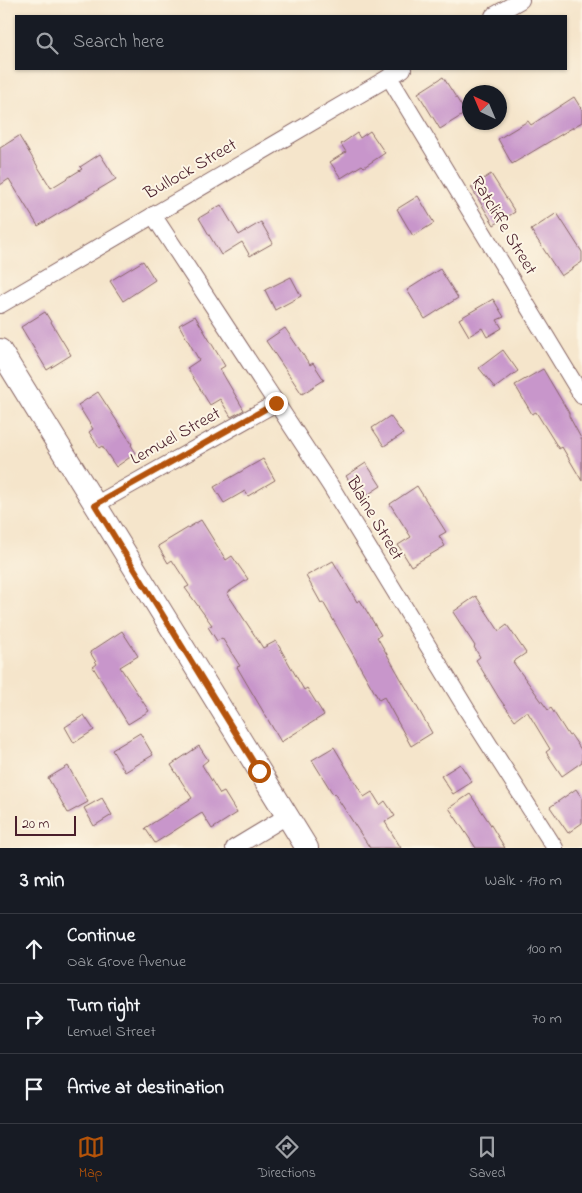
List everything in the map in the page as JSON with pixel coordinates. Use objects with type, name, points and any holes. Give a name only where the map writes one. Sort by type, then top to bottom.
[{"type":"street","points":[[495,15],[521,0]]},
{"type":"street","name":"Bullock Street","points":[[0,305],[396,73]]},
{"type":"street","name":"Ratcliffe Street","points":[[396,73],[582,396]]},
{"type":"street","name":"Blaine Street","points":[[153,215],[330,485],[467,710],[555,848]]},
{"type":"street","points":[[0,350],[307,848]]},
{"type":"street","name":"Lemuel Street","points":[[95,505],[276,403]]},
{"type":"street","points":[[234,848],[288,816]]},
{"type":"building","points":[[443,77],[462,107],[462,115],[440,129],[418,93]]},
{"type":"building","points":[[574,97],[582,110],[582,122],[512,164],[498,139],[528,121],[531,125]]},
{"type":"building","points":[[370,131],[385,153],[364,167],[362,165],[341,178],[330,162],[346,152],[341,144],[357,133],[360,138]]},
{"type":"building","points":[[19,136],[51,188],[82,169],[80,167],[100,154],[116,179],[38,226],[9,179],[0,185],[0,148]]},
{"type":"building","points":[[491,174],[515,212],[494,225],[471,187]]},
{"type":"building","points":[[418,196],[434,223],[413,236],[397,209]]},
{"type":"building","points":[[221,205],[239,235],[261,222],[273,243],[250,256],[242,242],[221,255],[199,218]]},
{"type":"building","points":[[557,213],[582,252],[582,262],[561,276],[531,230]]},
{"type":"building","points":[[143,261],[155,280],[123,301],[110,281]]},
{"type":"building","points":[[440,269],[458,298],[425,319],[407,290]]},
{"type":"building","points":[[291,277],[301,296],[275,310],[265,290]]},
{"type":"building","points":[[493,299],[504,317],[497,320],[502,328],[487,337],[482,328],[469,336],[459,319]]},
{"type":"building","points":[[45,312],[71,355],[47,370],[21,327]]},
{"type":"building","points":[[195,316],[225,366],[220,369],[244,410],[231,417],[220,399],[210,405],[187,368],[199,360],[179,325]]},
{"type":"building","points":[[285,328],[310,365],[313,363],[324,380],[302,394],[266,341]]},
{"type":"building","points":[[503,350],[518,371],[495,388],[479,368]]},
{"type":"building","points":[[543,369],[569,413],[582,440],[582,481],[562,447],[559,449],[536,412],[532,414],[515,385]]},
{"type":"building","points":[[98,392],[136,453],[116,467],[102,446],[99,448],[89,432],[93,429],[78,405]]},
{"type":"building","points":[[390,416],[403,434],[384,446],[372,428]]},
{"type":"building","points":[[263,459],[275,480],[248,496],[245,491],[224,503],[214,487]]},
{"type":"building","points":[[366,463],[381,486],[361,499],[346,476]]},
{"type":"building","points":[[417,486],[446,532],[439,536],[445,546],[411,566],[398,545],[411,537],[390,504]]},
{"type":"building","points":[[201,520],[226,560],[232,556],[248,579],[227,593],[263,648],[276,641],[304,690],[307,688],[324,715],[281,742],[237,667],[240,666],[222,638],[217,641],[208,627],[212,625],[185,588],[189,586],[172,560],[168,563],[158,546]]},
{"type":"building","points":[[333,561],[357,602],[360,600],[381,635],[377,637],[432,733],[411,746],[384,697],[379,700],[306,576]]},
{"type":"building","points":[[476,596],[499,631],[507,625],[526,653],[513,662],[548,710],[551,708],[569,736],[571,735],[582,751],[582,762],[562,776],[546,752],[550,749],[527,711],[515,720],[499,698],[476,660],[480,657],[475,646],[453,612]]},
{"type":"building","points":[[122,631],[138,656],[120,667],[149,711],[128,724],[93,667],[97,664],[90,652]]},
{"type":"building","points":[[84,715],[94,730],[74,743],[65,727]]},
{"type":"building","points":[[140,733],[153,755],[125,772],[112,750]]},
{"type":"building","points":[[199,746],[208,760],[202,765],[220,794],[224,792],[237,813],[212,829],[202,813],[155,843],[145,828],[192,798],[171,765]]},
{"type":"building","points":[[334,747],[364,797],[372,792],[380,805],[385,801],[395,816],[385,822],[401,848],[370,848],[333,794],[312,760]]},
{"type":"building","points":[[460,764],[472,782],[453,794],[441,776]]},
{"type":"building","points":[[68,766],[88,802],[68,813],[48,778]]},
{"type":"building","points":[[576,789],[582,798],[582,823],[568,833],[550,807]]},
{"type":"building","points":[[470,794],[505,848],[476,848],[449,808]]},
{"type":"building","points":[[102,798],[112,815],[94,826],[84,808]]},
{"type":"route","points":[[259,771],[95,505],[276,403]]}]
